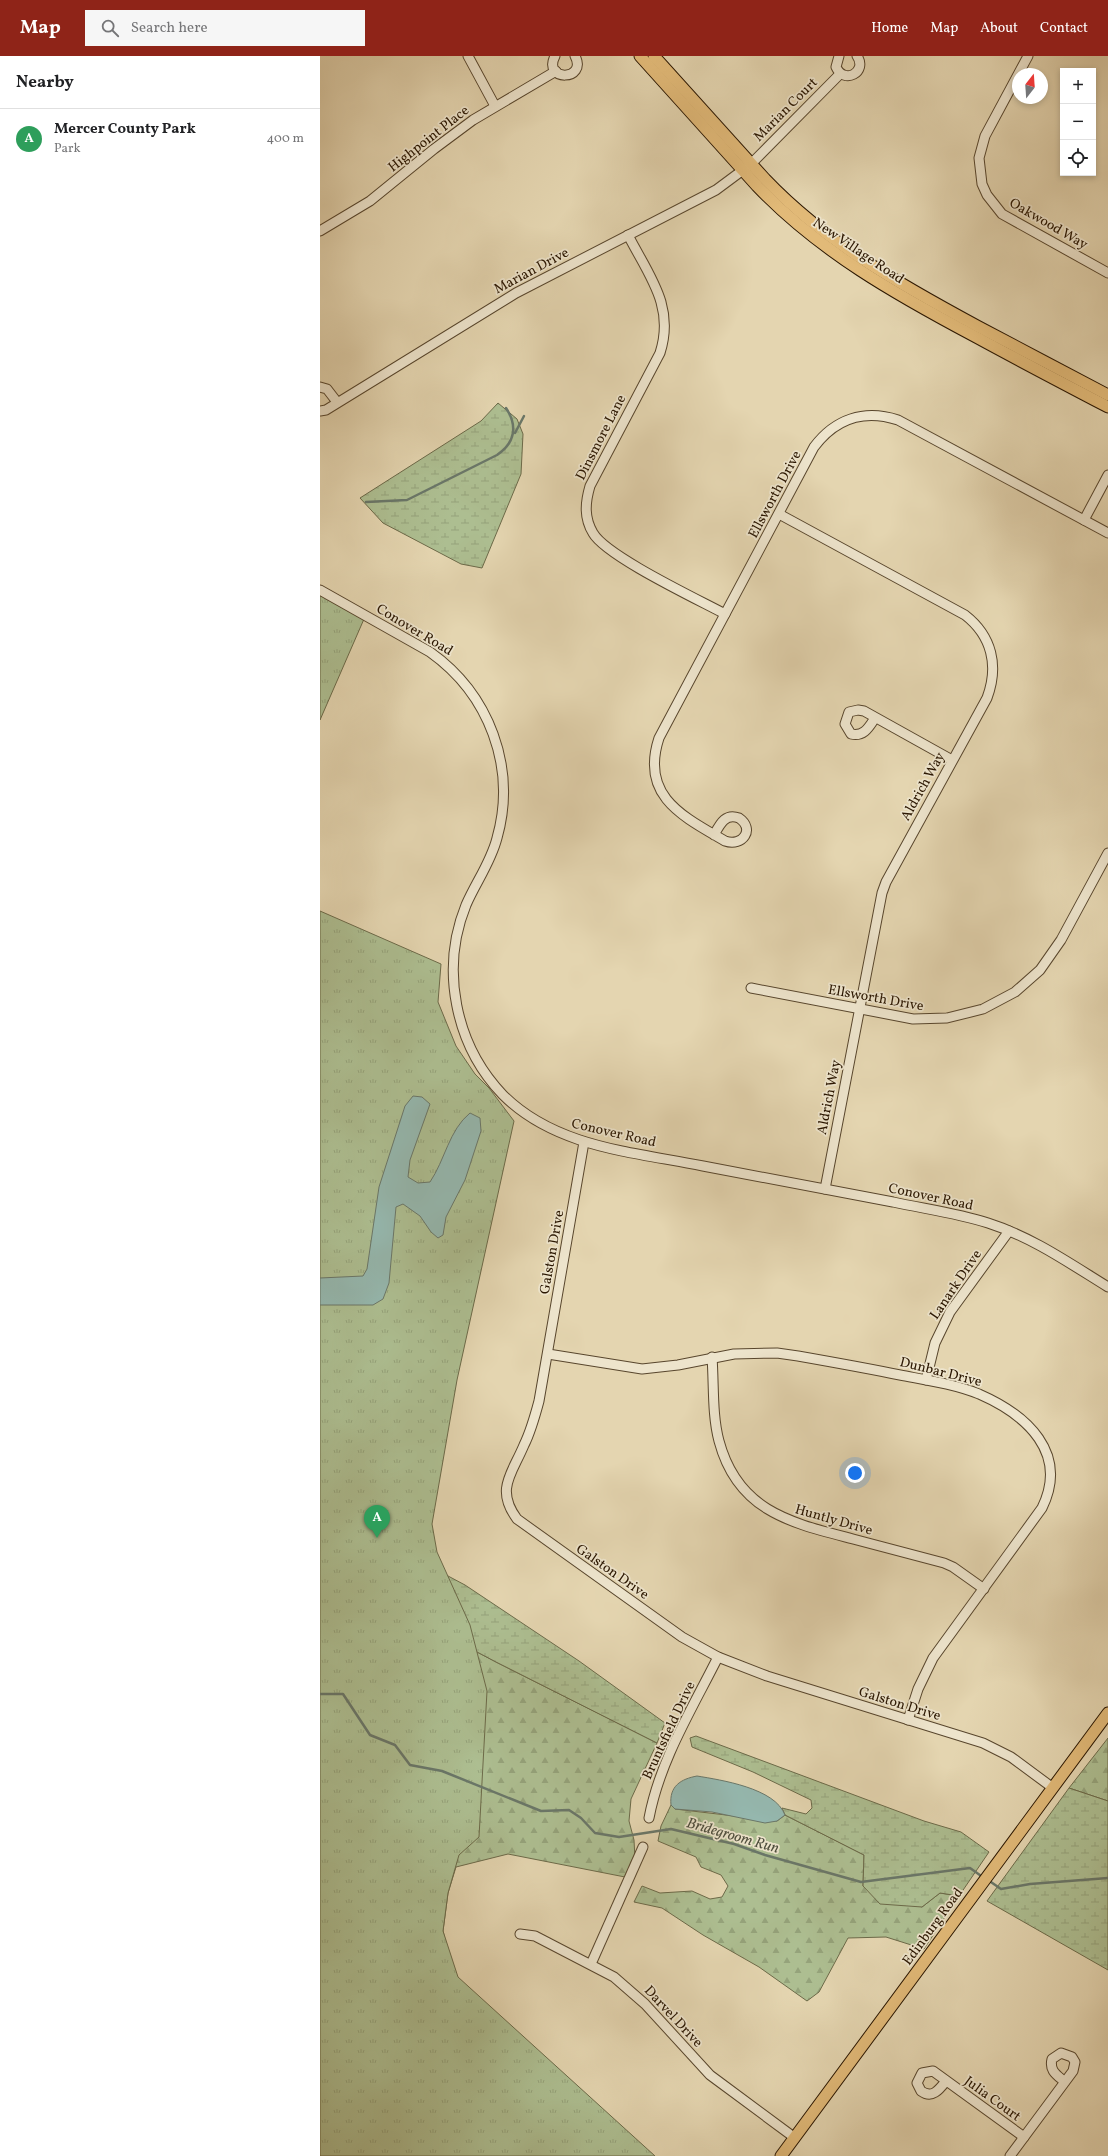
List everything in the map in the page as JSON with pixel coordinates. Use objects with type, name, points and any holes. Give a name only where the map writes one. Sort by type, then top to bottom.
[{"type":"main road","name":"New Village Road","points":[[640,56],[747,168],[812,224],[883,274],[1108,395]]},
{"type":"main road","name":"New Village Road","points":[[654,56],[747,168],[776,206],[806,232],[857,269],[924,309],[1108,407]]},
{"type":"main road","name":"Edinburg Road","points":[[781,2156],[1108,1713]]},
{"type":"street","points":[[468,56],[495,106]]},
{"type":"street","points":[[555,56],[553,65],[556,71],[566,76],[574,72],[577,64],[575,56]]},
{"type":"street","points":[[839,56],[836,63],[840,74],[851,76],[857,73],[860,66],[857,56]]},
{"type":"street","name":"Oakwood Way","points":[[1028,56],[984,136],[979,158],[982,184],[994,206],[1007,218],[1108,273]]},
{"type":"street","name":"Highpoint Place","points":[[320,231],[370,201],[434,149],[495,106],[556,71]]},
{"type":"street","name":"Marian Court","points":[[747,168],[840,74]]},
{"type":"street","name":"Marian Drive","points":[[320,411],[326,410],[516,293],[704,196],[747,168]]},
{"type":"street","name":"Dinsmore Lane","points":[[628,235],[660,296],[665,317],[664,340],[660,353],[590,486],[586,505],[586,515],[594,534],[610,551],[725,614]]},
{"type":"street","points":[[320,387],[327,389],[337,402]]},
{"type":"street","name":"Ellsworth Drive","points":[[714,834],[687,819],[669,805],[658,784],[654,761],[659,738],[778,514],[822,437],[842,422],[864,415],[875,415],[898,420],[1108,532]]},
{"type":"street","points":[[1084,520],[1108,475]]},
{"type":"street","name":"Aldrich Way","points":[[778,514],[965,614],[981,630],[991,650],[993,662],[991,686],[886,882],[882,893],[825,1189]]},
{"type":"street","name":"Conover Road","points":[[320,590],[445,662],[468,686],[485,714],[500,760],[503,802],[502,819],[492,854],[467,904],[456,938],[453,976],[458,1015],[472,1051],[491,1080],[504,1095],[530,1117],[549,1128],[584,1142],[968,1218],[1009,1231],[1052,1253],[1108,1287]]},
{"type":"street","points":[[875,718],[952,760]]},
{"type":"street","name":"Ellsworth Drive","points":[[751,988],[913,1019],[947,1018],[983,1010],[1015,992],[1040,970],[1052,955],[1108,853]]},
{"type":"street","name":"Galston Drive","points":[[584,1142],[539,1401],[533,1424],[506,1484],[508,1502],[511,1511],[520,1522],[669,1627],[718,1657],[767,1676],[983,1743],[997,1749],[1053,1788]]},
{"type":"street","name":"Lanark Drive","points":[[926,1380],[935,1344],[950,1312],[1009,1231]]},
{"type":"street","name":"Dunbar Drive","points":[[548,1354],[642,1369],[678,1365],[712,1357],[734,1354],[777,1353],[962,1388],[998,1404],[1014,1414],[1036,1434],[1048,1454],[1051,1476],[1047,1498],[1042,1508],[933,1658],[918,1690],[908,1720]]},
{"type":"street","name":"Huntly Drive","points":[[712,1357],[716,1427],[719,1441],[724,1455],[738,1481],[758,1502],[769,1511],[798,1524],[944,1563],[953,1567],[984,1589]]},
{"type":"street","name":"Bruntsfield Drive","points":[[649,1818],[658,1780],[666,1760],[718,1657]]},
{"type":"street","points":[[591,1964],[643,1847]]},
{"type":"street","name":"Darvel Drive","points":[[520,1934],[535,1936],[591,1964],[630,1990],[710,2075],[795,2138]]},
{"type":"street","name":"Julia Court","points":[[946,2081],[1024,2137]]},
{"type":"street","points":[[1010,2156],[1065,2082]]},
{"type":"green space","points":[[498,403],[517,419],[523,434],[521,474],[482,568],[461,564],[383,523],[360,498],[481,421]]},
{"type":"green space","points":[[320,595],[364,619],[320,720]]},
{"type":"green space","points":[[320,911],[441,964],[438,1002],[456,1046],[475,1074],[489,1088],[514,1121],[457,1380],[432,1524],[437,1552],[470,1625],[487,1691],[479,1837],[459,1855],[448,1893],[443,1931],[458,1977],[655,2156],[320,2156]]},
{"type":"green space","points":[[320,1508],[465,1585],[579,1661],[665,1723],[657,1743],[496,1662],[320,1569]]},
{"type":"green space","points":[[320,1569],[496,1662],[657,1743],[631,1799],[629,1821],[634,1840],[635,1859],[625,1877],[508,1854],[456,1867],[448,1893],[443,1931],[448,1952],[320,2156]]},
{"type":"green space","points":[[696,1736],[924,1821],[961,1832],[989,1852],[959,1896],[940,1893],[922,1907],[880,1904],[863,1886],[864,1855],[785,1815],[782,1808],[806,1814],[812,1808],[811,1800],[753,1772],[692,1747],[690,1738]]},
{"type":"green space","points":[[1108,1738],[1108,1801],[1069,1788]]},
{"type":"green space","points":[[1069,1788],[1108,1801],[1108,1970],[987,1901]]},
{"type":"green space","points":[[671,1805],[675,1809],[777,1821],[785,1815],[864,1855],[863,1886],[922,1907],[940,1893],[959,1896],[924,1949],[886,1937],[848,1938],[819,1992],[807,2001],[759,1967],[703,1935],[662,1908],[634,1902],[642,1886],[660,1893],[692,1891],[710,1899],[722,1897],[728,1886],[721,1875],[701,1867],[696,1857],[658,1841],[661,1826]]},
{"type":"water","points":[[413,1096],[422,1097],[430,1104],[410,1160],[408,1177],[418,1183],[430,1182],[452,1137],[463,1120],[470,1113],[480,1118],[481,1131],[465,1180],[446,1217],[443,1235],[438,1238],[431,1232],[420,1216],[403,1204],[396,1207],[389,1283],[383,1299],[373,1305],[320,1305],[320,1278],[363,1276],[367,1269],[379,1187],[405,1106]]},
{"type":"water","points":[[697,1776],[733,1783],[759,1792],[770,1798],[779,1806],[785,1815],[777,1821],[765,1823],[712,1812],[675,1809],[671,1805],[671,1798],[674,1788],[681,1781]]},
{"type":"waterway","points":[[366,502],[407,500],[497,455],[508,445],[513,434],[512,421],[506,408]]},
{"type":"waterway","points":[[515,433],[524,416]]},
{"type":"waterway","name":"Bridegroom Run","points":[[320,1694],[343,1694],[370,1735],[395,1745],[410,1765],[442,1771],[541,1811],[569,1810],[581,1818],[595,1833],[619,1837],[671,1829],[734,1844],[765,1855],[861,1882],[970,1868],[984,1878]]},
{"type":"waterway","name":"Bridegroom Run","points":[[988,1880],[1001,1889],[1030,1884],[1108,1878]]},
{"type":"place","name":"Mercer County Park","points":[[377,1538]]}]
